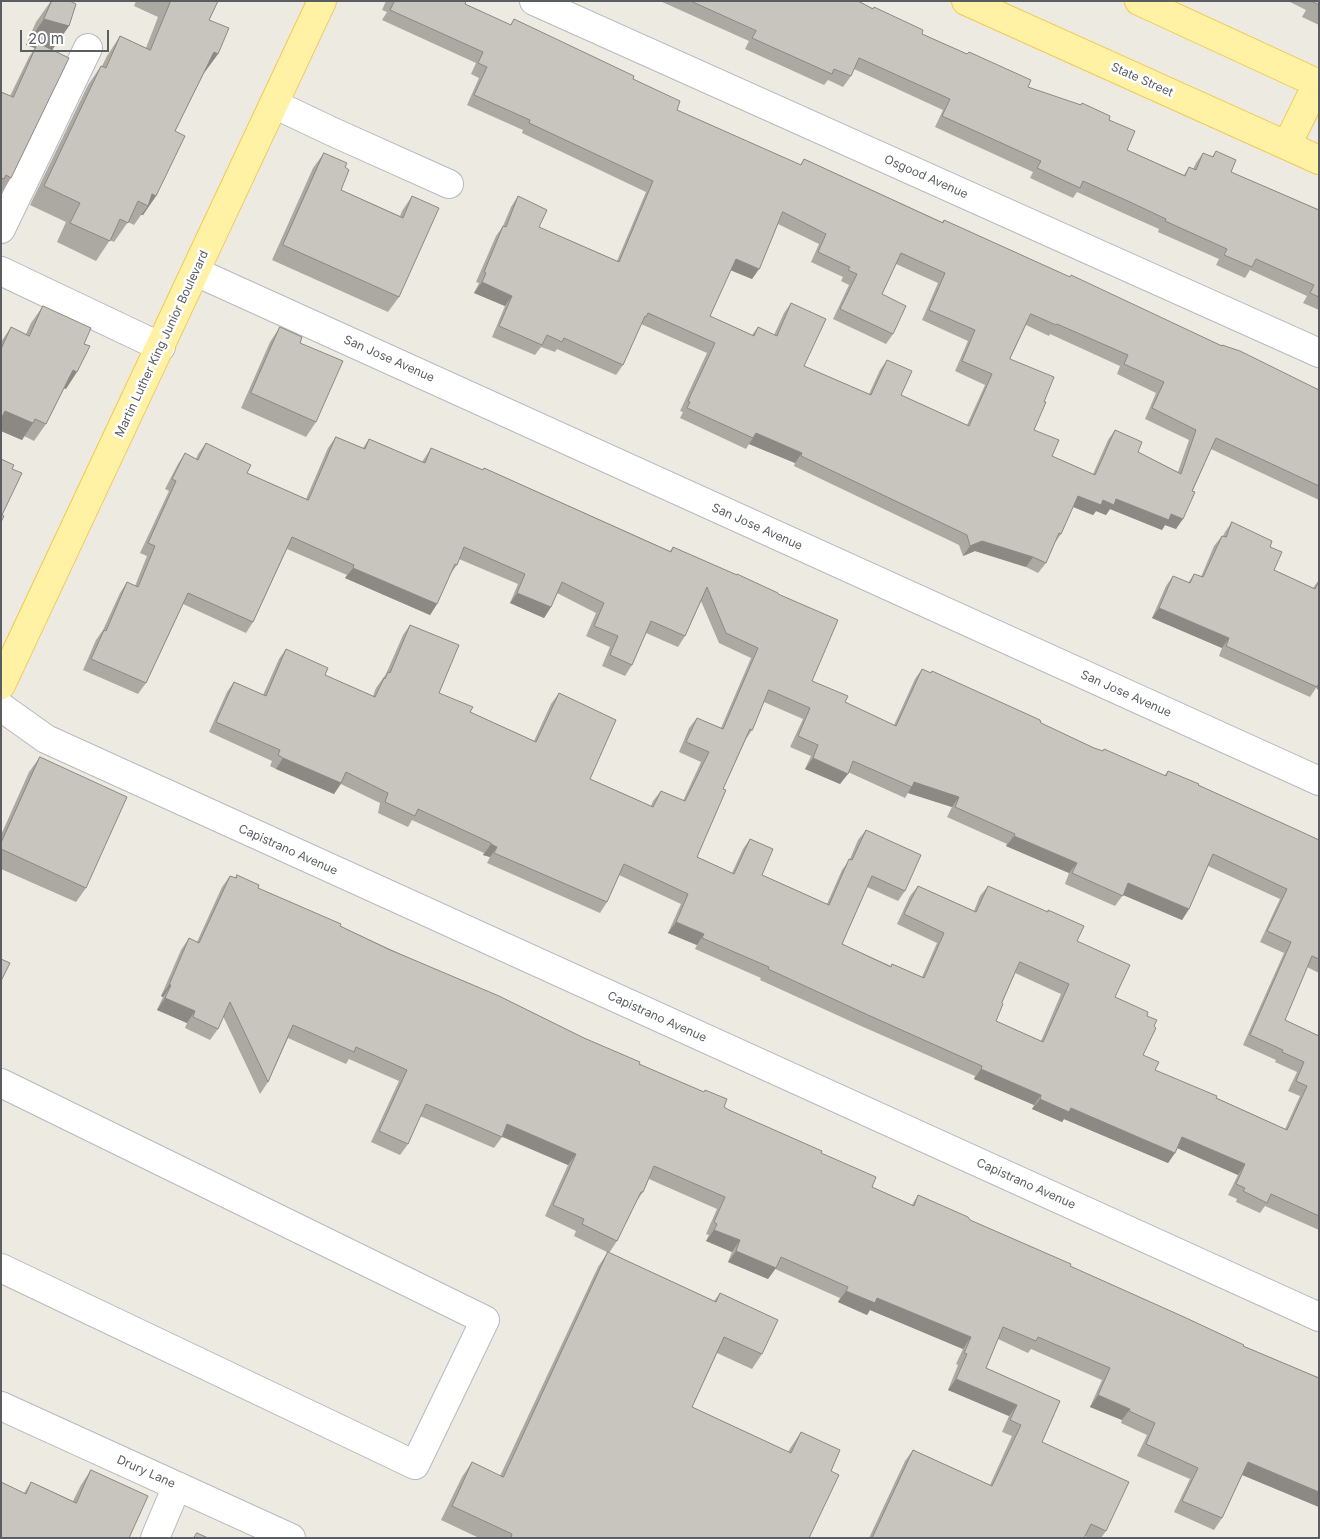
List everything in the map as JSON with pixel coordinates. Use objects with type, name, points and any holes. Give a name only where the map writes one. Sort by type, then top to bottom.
[{"type":"main road","name":"Martin Luther King Junior Boulevard","points":[[1,685],[322,1]]},
{"type":"main road","name":"State Street","points":[[966,1],[1319,160]]},
{"type":"main road","points":[[1139,1],[1318,84],[1287,145]]},
{"type":"street","name":"Osgood Avenue","points":[[534,1],[1319,353]]},
{"type":"street","points":[[1,229],[88,48]]},
{"type":"street","points":[[274,104],[450,184]]},
{"type":"street","points":[[1,271],[161,347]]},
{"type":"street","name":"San Jose Avenue","points":[[196,272],[1319,782]]},
{"type":"street","name":"Capistrano Avenue","points":[[1,707],[46,739],[1319,1317]]},
{"type":"street","points":[[1,1083],[485,1320],[415,1465],[1,1268]]},
{"type":"street","name":"Drury Lane","points":[[1,1406],[289,1537]]},
{"type":"street","points":[[155,1538],[177,1486]]},
{"type":"building","points":[[52,1],[70,1],[76,4],[69,26],[44,19]]},
{"type":"building","points":[[171,1],[218,1],[209,20],[229,28],[218,54],[214,52],[175,131],[185,136],[156,196],[152,194],[148,206],[138,201],[128,223],[120,219],[110,241],[70,223],[80,203],[44,186],[101,66],[106,68],[120,36],[150,50]]},
{"type":"building","points":[[392,1],[466,1],[465,4],[511,25],[514,19],[634,76],[633,79],[680,101],[677,110],[801,165],[804,159],[943,223],[944,220],[1070,277],[1071,275],[1222,346],[1240,351],[1319,390],[1319,486],[1216,438],[1192,491],[1195,492],[1183,519],[1171,514],[1169,520],[1116,499],[1114,505],[1103,500],[1101,505],[1078,496],[1046,563],[982,541],[970,546],[967,535],[801,456],[802,453],[756,433],[753,438],[687,408],[690,402],[688,401],[715,343],[648,313],[623,365],[564,338],[562,342],[547,335],[542,345],[499,326],[512,296],[482,282],[486,273],[484,272],[503,226],[506,227],[518,196],[547,210],[539,227],[619,262],[653,181],[529,123],[530,120],[474,95],[487,67],[478,63],[483,52],[390,10],[394,2]],"holes":[[[783,212],[826,234],[818,252],[850,267],[848,270],[857,274],[840,309],[893,334],[906,306],[882,294],[901,253],[945,273],[929,310],[975,330],[962,361],[992,374],[969,426],[901,395],[912,371],[887,360],[871,395],[804,366],[826,319],[791,303],[777,336],[758,327],[754,336],[710,316],[736,259],[759,269]],[[1031,314],[1128,355],[1124,364],[1164,382],[1152,408],[1196,430],[1181,474],[1138,452],[1142,442],[1115,430],[1095,475],[1052,456],[1059,440],[1034,430],[1054,377],[1010,359]]]},
{"type":"building","points":[[691,1],[858,1],[923,30],[922,34],[967,54],[969,52],[1031,80],[1028,87],[1081,105],[1082,103],[1110,116],[1109,120],[1135,131],[1127,150],[1185,176],[1189,167],[1196,170],[1203,153],[1213,157],[1216,151],[1236,160],[1231,172],[1319,210],[1319,297],[1310,293],[1314,285],[1256,259],[1252,267],[1224,255],[1227,249],[1165,221],[1166,219],[1130,202],[1083,181],[1080,188],[1037,168],[1041,161],[942,116],[950,99],[859,58],[851,76],[834,69],[832,74],[752,38],[756,31]]},
{"type":"building","points":[[38,43],[69,58],[11,178],[6,175],[4,179],[1,178],[1,92],[13,97]]},
{"type":"building","points":[[324,153],[347,163],[345,167],[349,170],[341,190],[403,218],[412,196],[439,208],[399,297],[283,245]]},
{"type":"building","points":[[43,306],[91,328],[84,344],[90,346],[77,372],[73,370],[46,424],[35,419],[33,423],[5,411],[1,419],[1,349],[11,327],[29,336]]},
{"type":"building","points":[[280,327],[302,337],[300,343],[343,361],[316,422],[251,393]]},
{"type":"building","points":[[336,437],[365,449],[369,439],[425,463],[431,448],[483,470],[484,468],[671,552],[673,547],[737,574],[838,620],[812,681],[848,696],[845,702],[896,726],[922,669],[931,673],[932,671],[1040,720],[1041,723],[1094,748],[1103,751],[1104,749],[1166,776],[1168,771],[1319,840],[1319,959],[1312,956],[1285,1020],[1319,1036],[1319,1216],[1271,1194],[1267,1203],[1243,1191],[1245,1188],[1236,1184],[1245,1164],[1182,1137],[1175,1153],[1071,1108],[1069,1112],[1040,1099],[1041,1095],[981,1069],[982,1066],[702,938],[704,934],[676,922],[688,894],[624,864],[607,902],[494,853],[497,847],[491,843],[418,809],[415,816],[385,802],[388,793],[346,772],[341,783],[283,758],[278,755],[280,750],[216,722],[234,682],[266,696],[286,649],[328,668],[325,675],[375,697],[384,678],[388,672],[390,673],[410,625],[459,645],[439,693],[473,707],[470,712],[536,742],[559,693],[616,720],[590,779],[653,807],[661,791],[685,801],[709,752],[686,742],[697,718],[723,729],[758,648],[726,633],[707,587],[685,636],[651,621],[632,665],[610,655],[618,636],[594,626],[604,603],[562,582],[551,607],[517,593],[525,574],[464,547],[437,604],[353,568],[354,565],[292,537],[253,622],[188,593],[146,683],[91,659],[104,630],[106,631],[127,582],[138,587],[155,546],[148,543],[176,481],[172,479],[185,453],[198,460],[206,443],[251,465],[247,473],[308,500]],"holes":[[[769,690],[810,708],[798,736],[818,745],[813,758],[848,774],[853,761],[912,787],[914,782],[959,797],[955,807],[1015,834],[1014,836],[1077,863],[1072,873],[1123,896],[1128,883],[1189,909],[1213,854],[1287,889],[1267,931],[1291,942],[1250,1035],[1304,1062],[1296,1081],[1307,1086],[1287,1130],[1216,1098],[1217,1096],[1155,1070],[1159,1062],[1143,1055],[1156,1028],[1154,1026],[1157,1020],[1147,1016],[1148,1012],[1115,997],[1130,965],[1077,941],[1084,926],[988,886],[976,912],[918,886],[904,914],[944,933],[924,978],[892,964],[891,967],[842,944],[872,876],[905,891],[921,855],[866,830],[852,860],[849,859],[829,905],[762,875],[773,849],[750,839],[734,874],[697,857],[726,790],[723,789]],[[1020,962],[1069,984],[1043,1042],[996,1021]]]},
{"type":"building","points":[[1,459],[14,465],[12,469],[22,473],[2,515],[4,516],[1,522]]},
{"type":"building","points":[[1232,522],[1272,541],[1270,547],[1282,552],[1274,570],[1315,589],[1319,581],[1319,683],[1317,687],[1226,646],[1229,638],[1159,608],[1173,576],[1190,583],[1194,574],[1203,577],[1222,536],[1226,537]]},
{"type":"building","points":[[40,757],[127,797],[86,888],[1,849],[1,843]]},
{"type":"building","points":[[237,875],[259,885],[258,888],[341,924],[340,926],[388,949],[499,996],[584,1038],[640,1062],[639,1064],[704,1092],[705,1090],[727,1099],[724,1107],[729,1110],[876,1177],[872,1187],[914,1206],[918,1195],[1071,1264],[1070,1266],[1184,1317],[1243,1346],[1319,1378],[1319,1492],[1248,1462],[1222,1518],[1182,1501],[1198,1468],[1146,1444],[1155,1423],[1129,1411],[1130,1409],[1098,1395],[1110,1368],[1038,1337],[1036,1341],[1003,1327],[986,1368],[1060,1401],[1042,1442],[1129,1482],[1106,1531],[1091,1524],[1084,1538],[872,1538],[913,1450],[992,1486],[1021,1425],[1010,1420],[1017,1405],[956,1379],[967,1354],[964,1353],[971,1337],[877,1298],[875,1303],[846,1291],[848,1287],[781,1257],[776,1268],[736,1251],[740,1240],[714,1230],[717,1224],[714,1222],[725,1197],[654,1166],[643,1192],[641,1192],[617,1241],[582,1224],[584,1219],[553,1205],[576,1154],[507,1124],[502,1137],[426,1104],[408,1144],[379,1131],[407,1070],[356,1047],[354,1052],[293,1025],[268,1082],[230,1002],[218,1029],[193,1017],[195,1011],[165,998],[189,938],[199,943],[230,876],[236,878]]},
{"type":"building","points":[[1,959],[10,963],[1,981]]},
{"type":"building","points":[[608,1252],[716,1302],[720,1293],[778,1320],[762,1354],[724,1337],[692,1407],[791,1453],[801,1432],[840,1450],[831,1471],[839,1475],[809,1538],[511,1538],[512,1534],[452,1506],[472,1462],[503,1477]]},
{"type":"building","points":[[91,1470],[148,1496],[129,1538],[1,1538],[1,1482],[26,1494],[31,1482],[76,1503]]},
{"type":"building","points":[[197,1533],[208,1538],[194,1538]]}]
